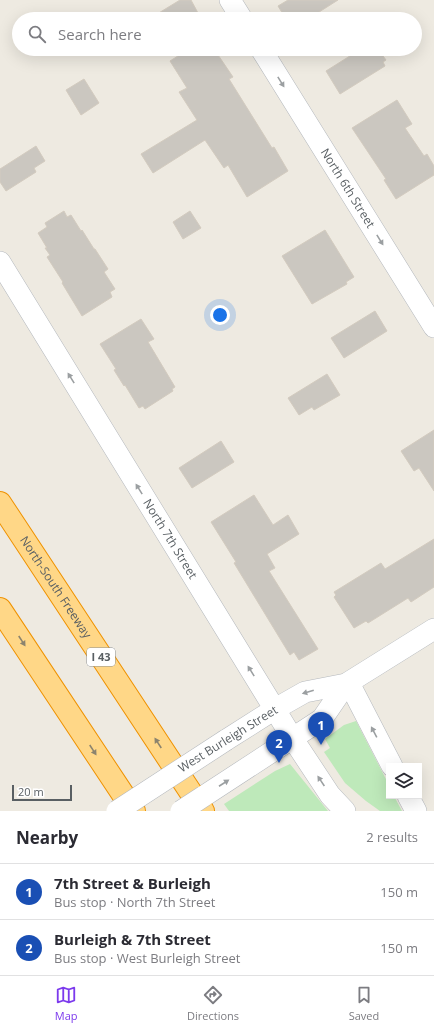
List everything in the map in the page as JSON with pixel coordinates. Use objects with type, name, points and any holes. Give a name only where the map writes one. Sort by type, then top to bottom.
[{"type":"highway","name":"North-South Freeway","points":[[0,503],[203,811]]},
{"type":"highway","points":[[0,609],[119,801],[129,811]]},
{"type":"highway","points":[[119,801],[134,811]]},
{"type":"street","points":[[230,0],[238,12]]},
{"type":"street","name":"North 6th Street","points":[[265,56],[434,327]]},
{"type":"street","name":"North 7th Street","points":[[0,262],[293,739],[330,795],[345,811]]},
{"type":"street","name":"West Burleigh Street","points":[[119,801],[226,740],[305,692],[347,683],[434,629]]},
{"type":"street","points":[[347,683],[390,763]]},
{"type":"street","name":"West Burleigh Street","points":[[181,811],[322,719],[347,683]]},
{"type":"street","points":[[410,799],[416,811]]},
{"type":"green space","points":[[356,721],[386,779],[386,799],[396,799],[402,811],[380,811],[366,801],[345,783],[324,752],[330,748],[325,739],[344,725]]},
{"type":"green space","points":[[290,764],[328,811],[229,811],[224,804],[275,771]]},
{"type":"building","points":[[180,0],[191,0],[197,12],[160,12]]},
{"type":"building","points":[[288,0],[338,0],[319,12],[282,12],[278,6]]},
{"type":"building","points":[[178,56],[219,56],[233,77],[229,79],[288,171],[247,197],[228,165],[224,168],[205,140],[153,173],[141,154],[197,120],[179,92],[187,88],[170,61]]},
{"type":"building","points":[[350,56],[383,56],[386,60],[383,62],[385,66],[340,94],[326,71]]},
{"type":"building","points":[[84,79],[99,103],[81,115],[66,90]]},
{"type":"building","points":[[397,100],[412,124],[405,128],[424,156],[427,154],[434,166],[434,175],[396,199],[384,180],[386,179],[352,128]]},
{"type":"building","points":[[36,146],[45,161],[34,168],[36,172],[6,191],[0,182],[0,169]]},
{"type":"building","points":[[64,211],[67,217],[71,215],[95,249],[108,269],[104,272],[115,289],[110,292],[112,297],[82,316],[47,257],[50,255],[38,233],[47,227],[45,223]]},
{"type":"building","points":[[190,211],[201,228],[183,239],[173,222]]},
{"type":"building","points":[[325,230],[354,277],[346,282],[347,284],[312,304],[282,256]]},
{"type":"building","points":[[375,311],[387,331],[344,358],[331,338]]},
{"type":"building","points":[[141,319],[154,339],[148,342],[175,387],[172,389],[173,391],[145,409],[143,406],[139,408],[114,370],[116,369],[100,344]]},
{"type":"building","points":[[327,374],[340,395],[314,410],[312,407],[299,415],[288,398]]},
{"type":"building","points":[[434,430],[434,491],[419,468],[414,471],[401,451]]},
{"type":"building","points":[[221,441],[234,462],[192,488],[179,468]]},
{"type":"building","points":[[254,495],[273,525],[288,515],[299,534],[267,554],[275,568],[269,571],[318,649],[299,660],[294,652],[290,655],[211,522]]},
{"type":"building","points":[[434,539],[434,587],[411,602],[408,598],[368,623],[366,621],[354,628],[334,597],[336,595],[334,592],[381,563],[385,569]]},
{"type":"place","name":"7th Street & Burleigh","points":[[321,745]]},
{"type":"place","name":"Burleigh & 7th Street","points":[[279,763]]}]
